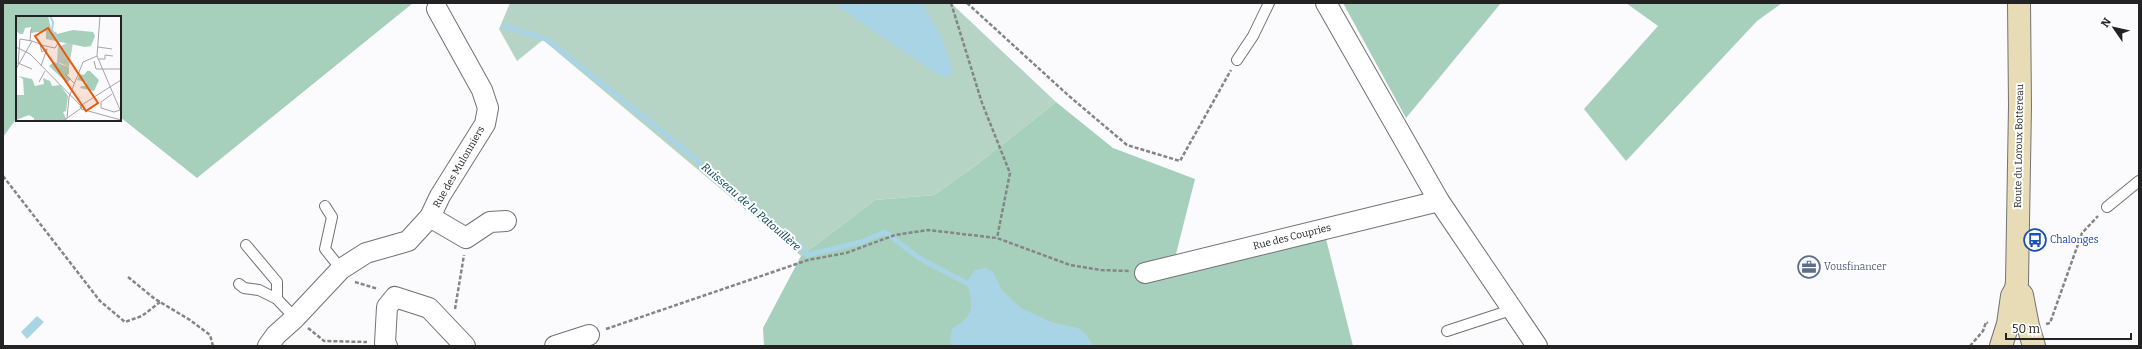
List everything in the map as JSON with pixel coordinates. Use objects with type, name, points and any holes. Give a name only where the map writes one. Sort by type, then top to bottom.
[{"type":"main road","name":"Route du Loroux Bottereau","points":[[2001,346],[2008,324],[2012,296],[2016,289],[2020,106],[2018,3]]},
{"type":"main road","name":"Route du Loroux Bottereau","points":[[2016,289],[2022,295],[2028,326],[2034,346]]},
{"type":"street","points":[[1326,3],[1439,201],[1511,310],[1537,346]]},
{"type":"street","name":"Rue des Mulonniers","points":[[268,346],[276,335],[295,318],[341,269],[366,252],[408,241],[430,217],[440,196],[485,124],[488,108],[482,90],[437,9]]},
{"type":"street","name":"Rue des Coupries","points":[[1145,273],[1439,201]]},
{"type":"street","name":"Rue des Mulonniers","points":[[430,217],[466,238]]},
{"type":"street","points":[[466,238],[490,222],[506,221]]},
{"type":"street","points":[[386,344],[387,307],[395,296],[429,308],[465,346]]},
{"type":"street","points":[[555,346],[589,335]]},
{"type":"lane","points":[[1236,60],[1253,36],[1269,3]]},
{"type":"lane","points":[[2107,207],[2139,181]]},
{"type":"lane","points":[[325,206],[332,217],[325,248],[341,269]]},
{"type":"lane","points":[[246,246],[277,282],[277,299]]},
{"type":"lane","points":[[239,284],[244,288],[259,290],[277,299],[295,318]]},
{"type":"lane","points":[[1447,331],[1511,310]]},
{"type":"path","points":[[951,3],[982,103],[1010,173],[997,238]]},
{"type":"path","points":[[967,3],[1069,96],[1127,145],[1180,161],[1236,60]]},
{"type":"path","points":[[3,176],[100,301],[126,322],[142,316],[160,302]]},
{"type":"path","points":[[2043,325],[2050,323],[2082,233],[2107,207]]},
{"type":"path","points":[[589,335],[808,260],[846,253],[895,235],[928,230],[997,238],[1070,266],[1145,273]]},
{"type":"path","points":[[454,314],[466,238]]},
{"type":"path","points":[[341,269],[355,282],[383,290],[395,296]]},
{"type":"path","points":[[128,277],[160,302],[210,335],[213,346]]},
{"type":"path","points":[[295,318],[324,341],[386,344]]},
{"type":"green space","points":[[3,3],[413,3],[197,178],[121,118],[121,16],[16,16],[16,119],[3,137]]},
{"type":"green space","points":[[510,3],[951,3],[1056,102],[979,163],[934,195],[875,200],[801,256],[543,40],[517,61],[499,29]]},
{"type":"green space","points":[[1343,3],[1501,3],[1406,118]]},
{"type":"green space","points":[[1626,3],[1782,3],[1757,21],[1626,161],[1584,109],[1658,26]]},
{"type":"green space","points":[[1056,102],[1113,148],[1195,179],[1175,258],[1323,227],[1353,346],[764,346],[763,328],[801,256],[875,200],[934,195],[979,163]]},
{"type":"water","points":[[833,3],[922,3],[941,36],[953,71],[947,78],[935,73]]},
{"type":"water","points":[[985,268],[993,272],[1002,290],[1021,308],[1051,322],[1078,328],[1086,334],[1093,346],[952,346],[950,340],[952,329],[965,319],[971,310],[971,298],[967,282],[975,270]]},
{"type":"water","points":[[37,316],[44,322],[27,339],[21,332]]},
{"type":"waterway","name":"Ruisseau de la Patouillère","points":[[504,26],[546,39],[676,143],[802,248],[807,255],[861,242],[885,232],[919,258],[974,287]]},
{"type":"place","name":"Chalonges","points":[[2035,240]]},
{"type":"place","name":"Vousfinancer","points":[[1809,267]]}]
